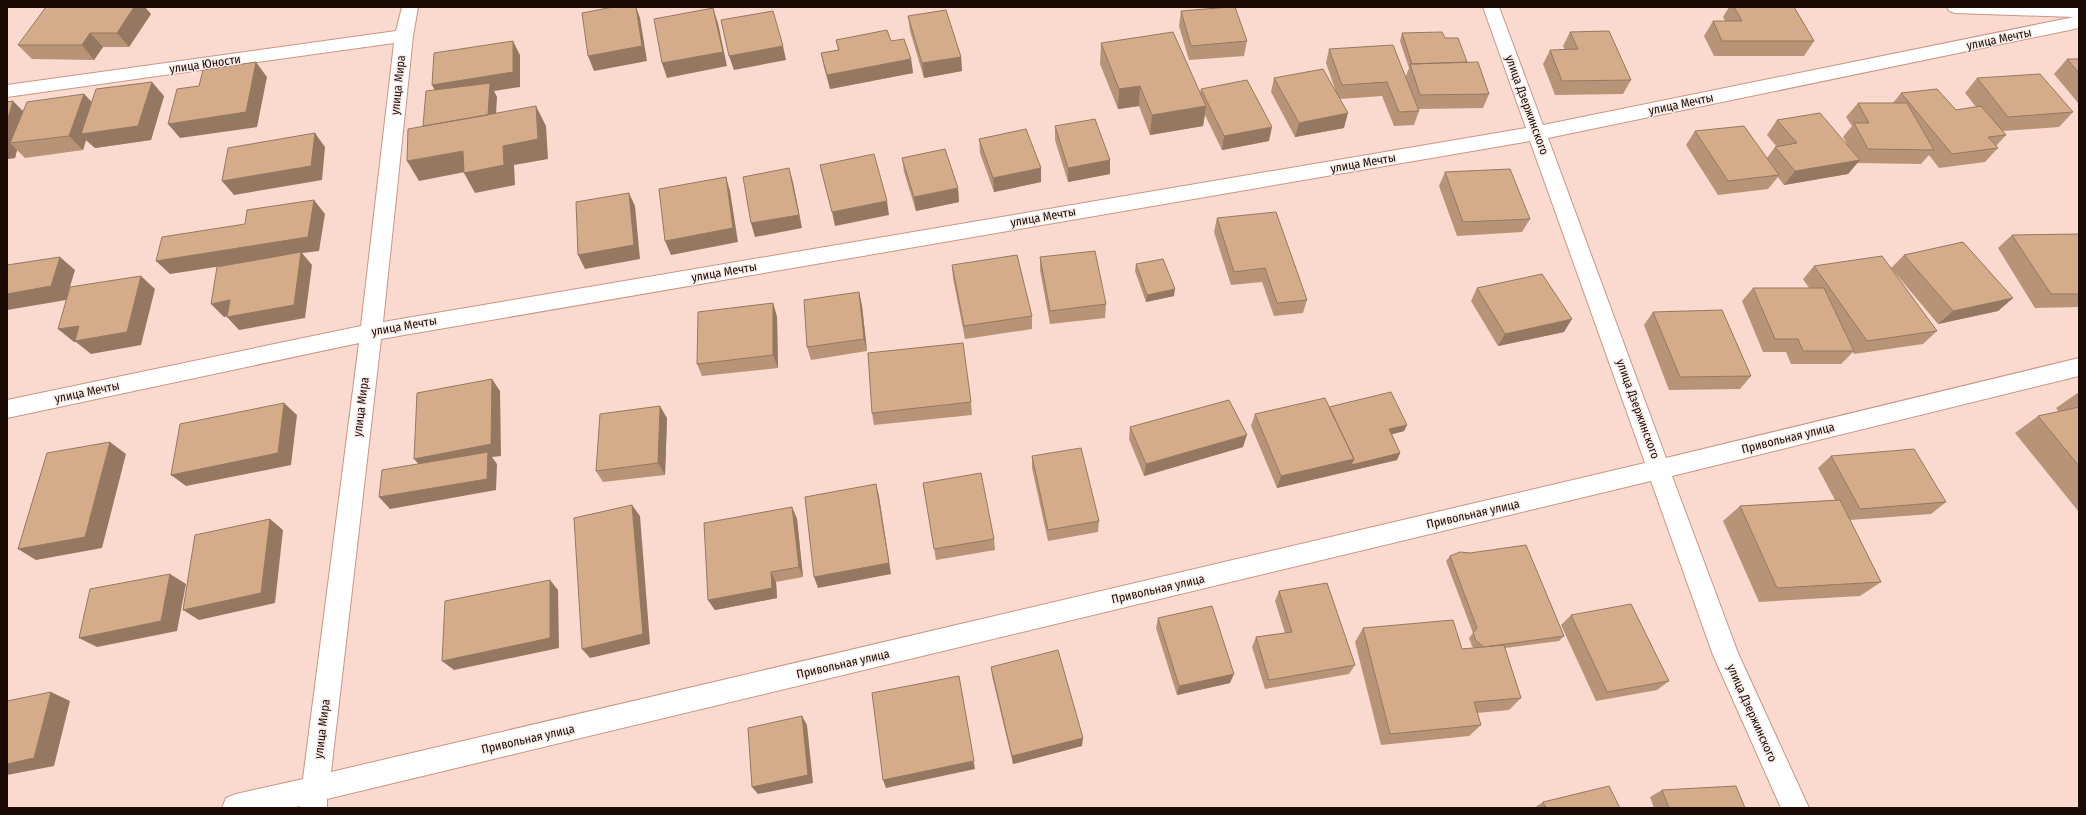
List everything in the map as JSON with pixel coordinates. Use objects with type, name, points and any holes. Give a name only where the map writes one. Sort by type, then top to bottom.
[{"type":"street","name":"улица Мира","points":[[314,799],[371,332],[404,36],[410,7]]},
{"type":"street","name":"улица Дзержинского","points":[[1491,7],[1660,469],[1726,655],[1795,808]]},
{"type":"street","points":[[1955,7],[2079,12]]},
{"type":"street","name":"улица Мечты","points":[[7,409],[371,332],[1538,133],[2079,22]]},
{"type":"street","name":"улица Юности","points":[[7,91],[404,36]]},
{"type":"street","name":"Привольная улица","points":[[236,808],[314,799],[2079,367]]},
{"type":"building","points":[[46,7],[134,7],[117,33],[90,33],[82,45],[18,45]]},
{"type":"building","points":[[613,7],[636,7],[642,46],[588,56],[582,13]]},
{"type":"building","points":[[1235,7],[1247,41],[1191,46],[1181,11]]},
{"type":"building","points":[[1734,7],[1794,7],[1814,41],[1722,41],[1713,21],[1742,21]]},
{"type":"building","points":[[713,8],[723,52],[662,63],[654,19]]},
{"type":"building","points":[[946,10],[961,57],[922,63],[908,16]]},
{"type":"building","points":[[773,11],[783,46],[729,56],[721,20]]},
{"type":"building","points":[[887,30],[891,41],[904,39],[911,59],[827,75],[821,53],[839,50],[836,40]]},
{"type":"building","points":[[1609,31],[1631,80],[1562,81],[1550,50],[1578,49],[1570,32]]},
{"type":"building","points":[[1173,32],[1206,106],[1152,115],[1140,86],[1119,89],[1101,43]]},
{"type":"building","points":[[1442,32],[1445,38],[1458,38],[1467,62],[1412,64],[1402,33]]},
{"type":"building","points":[[513,41],[513,72],[432,85],[434,53]]},
{"type":"building","points":[[1393,45],[1419,111],[1399,112],[1387,82],[1342,85],[1329,49]]},
{"type":"building","points":[[2067,59],[2079,59],[2079,73]]},
{"type":"building","points":[[256,62],[246,112],[168,124],[177,89],[199,86],[203,70]]},
{"type":"building","points":[[1478,62],[1489,94],[1420,95],[1410,64]]},
{"type":"building","points":[[1323,69],[1348,113],[1299,123],[1274,78]]},
{"type":"building","points":[[2040,74],[2073,112],[2008,117],[1977,78]]},
{"type":"building","points":[[1247,80],[1272,127],[1224,136],[1201,89]]},
{"type":"building","points":[[152,82],[138,126],[81,134],[96,89]]},
{"type":"building","points":[[490,83],[488,115],[423,126],[426,91]]},
{"type":"building","points":[[1937,89],[1956,110],[1981,106],[2006,135],[1988,137],[1998,148],[1952,154],[1901,93]]},
{"type":"building","points":[[84,94],[69,136],[10,143],[27,102]]},
{"type":"building","points":[[13,101],[7,122],[7,102]]},
{"type":"building","points":[[1858,103],[1907,103],[1934,150],[1868,149],[1854,123],[1869,123]]},
{"type":"building","points":[[536,106],[538,139],[503,146],[504,165],[464,173],[463,151],[407,161],[408,129]]},
{"type":"building","points":[[1820,113],[1860,160],[1795,171],[1775,147],[1797,143],[1777,120]]},
{"type":"building","points":[[1095,119],[1110,160],[1068,168],[1055,126]]},
{"type":"building","points":[[1744,126],[1779,175],[1728,181],[1695,131]]},
{"type":"building","points":[[1026,129],[1041,168],[993,178],[979,139]]},
{"type":"building","points":[[315,133],[311,166],[222,181],[228,148]]},
{"type":"building","points":[[945,149],[958,188],[914,197],[902,158]]},
{"type":"building","points":[[874,154],[887,201],[832,212],[820,165]]},
{"type":"building","points":[[789,168],[799,215],[751,223],[743,177]]},
{"type":"building","points":[[1510,169],[1530,219],[1463,222],[1445,172]]},
{"type":"building","points":[[726,177],[733,228],[665,241],[659,189]]},
{"type":"building","points":[[629,193],[634,245],[578,255],[576,202]]},
{"type":"building","points":[[314,200],[308,237],[156,261],[162,237],[245,224],[247,210]]},
{"type":"building","points":[[1276,212],[1307,300],[1277,303],[1265,268],[1234,272],[1217,218]]},
{"type":"building","points":[[2079,234],[2079,294],[2051,294],[2012,235]]},
{"type":"building","points":[[1963,242],[2013,298],[1953,311],[1904,255]]},
{"type":"building","points":[[1095,251],[1106,304],[1050,311],[1040,257]]},
{"type":"building","points":[[301,252],[294,305],[227,317],[230,300],[211,304],[217,267]]},
{"type":"building","points":[[1017,255],[1032,316],[964,326],[952,265]]},
{"type":"building","points":[[1882,256],[1937,331],[1867,341],[1814,266]]},
{"type":"building","points":[[60,257],[51,286],[7,294],[7,265]]},
{"type":"building","points":[[1163,259],[1175,289],[1147,295],[1136,264]]},
{"type":"building","points":[[1542,274],[1572,319],[1505,334],[1477,288]]},
{"type":"building","points":[[141,276],[127,332],[75,341],[79,326],[58,329],[70,287]]},
{"type":"building","points":[[1753,288],[1824,288],[1854,351],[1803,351],[1798,339],[1775,339]]},
{"type":"building","points":[[859,292],[864,339],[807,347],[804,300]]},
{"type":"building","points":[[773,303],[773,355],[697,364],[698,312]]},
{"type":"building","points":[[1722,310],[1751,376],[1680,377],[1653,312]]},
{"type":"building","points":[[963,343],[971,402],[872,413],[868,353]]},
{"type":"building","points":[[492,379],[491,444],[414,459],[417,393]]},
{"type":"building","points":[[1391,392],[1407,425],[1389,429],[1400,453],[1351,465],[1354,459],[1329,407]]},
{"type":"building","points":[[1325,398],[1354,459],[1281,476],[1255,414]]},
{"type":"building","points":[[1229,400],[1247,435],[1146,464],[1130,427]]},
{"type":"building","points":[[284,403],[278,453],[171,475],[180,424]]},
{"type":"building","points":[[660,406],[658,463],[596,471],[600,414]]},
{"type":"building","points":[[2079,407],[2079,466],[2038,416]]},
{"type":"building","points":[[110,442],[85,537],[18,549],[47,453]]},
{"type":"building","points":[[1081,448],[1099,521],[1048,530],[1032,456]]},
{"type":"building","points":[[1914,449],[1946,502],[1860,509],[1831,456]]},
{"type":"building","points":[[488,452],[487,479],[379,497],[382,470]]},
{"type":"building","points":[[981,473],[994,539],[934,549],[923,483]]},
{"type":"building","points":[[876,484],[889,563],[814,577],[805,497]]},
{"type":"building","points":[[1840,500],[1881,582],[1777,588],[1740,506]]},
{"type":"building","points":[[632,505],[643,634],[582,649],[574,518]]},
{"type":"building","points":[[792,507],[799,567],[771,572],[772,588],[708,600],[704,523]]},
{"type":"building","points":[[270,519],[261,593],[183,610],[195,535]]},
{"type":"building","points":[[1526,545],[1564,636],[1484,647],[1476,641],[1473,633],[1477,628],[1450,556],[1460,552],[1470,553]]},
{"type":"building","points":[[170,574],[161,621],[79,638],[90,589]]},
{"type":"building","points":[[550,580],[550,638],[442,661],[445,601]]},
{"type":"building","points":[[1327,583],[1355,665],[1269,680],[1256,637],[1292,632],[1279,591]]},
{"type":"building","points":[[1631,604],[1669,681],[1607,692],[1571,615]]},
{"type":"building","points":[[1212,606],[1234,674],[1179,686],[1158,618]]},
{"type":"building","points":[[1453,620],[1462,649],[1504,645],[1521,698],[1474,702],[1481,725],[1390,734],[1363,628]]},
{"type":"building","points":[[1058,650],[1083,738],[1012,756],[991,667]]},
{"type":"building","points":[[959,676],[974,761],[883,780],[872,693]]},
{"type":"building","points":[[51,692],[34,758],[7,764],[7,701]]},
{"type":"building","points":[[802,716],[808,775],[752,787],[748,728]]},
{"type":"building","points":[[1609,786],[1620,808],[1546,808],[1543,802]]},
{"type":"building","points":[[1736,786],[1745,808],[1669,808],[1662,790]]}]
